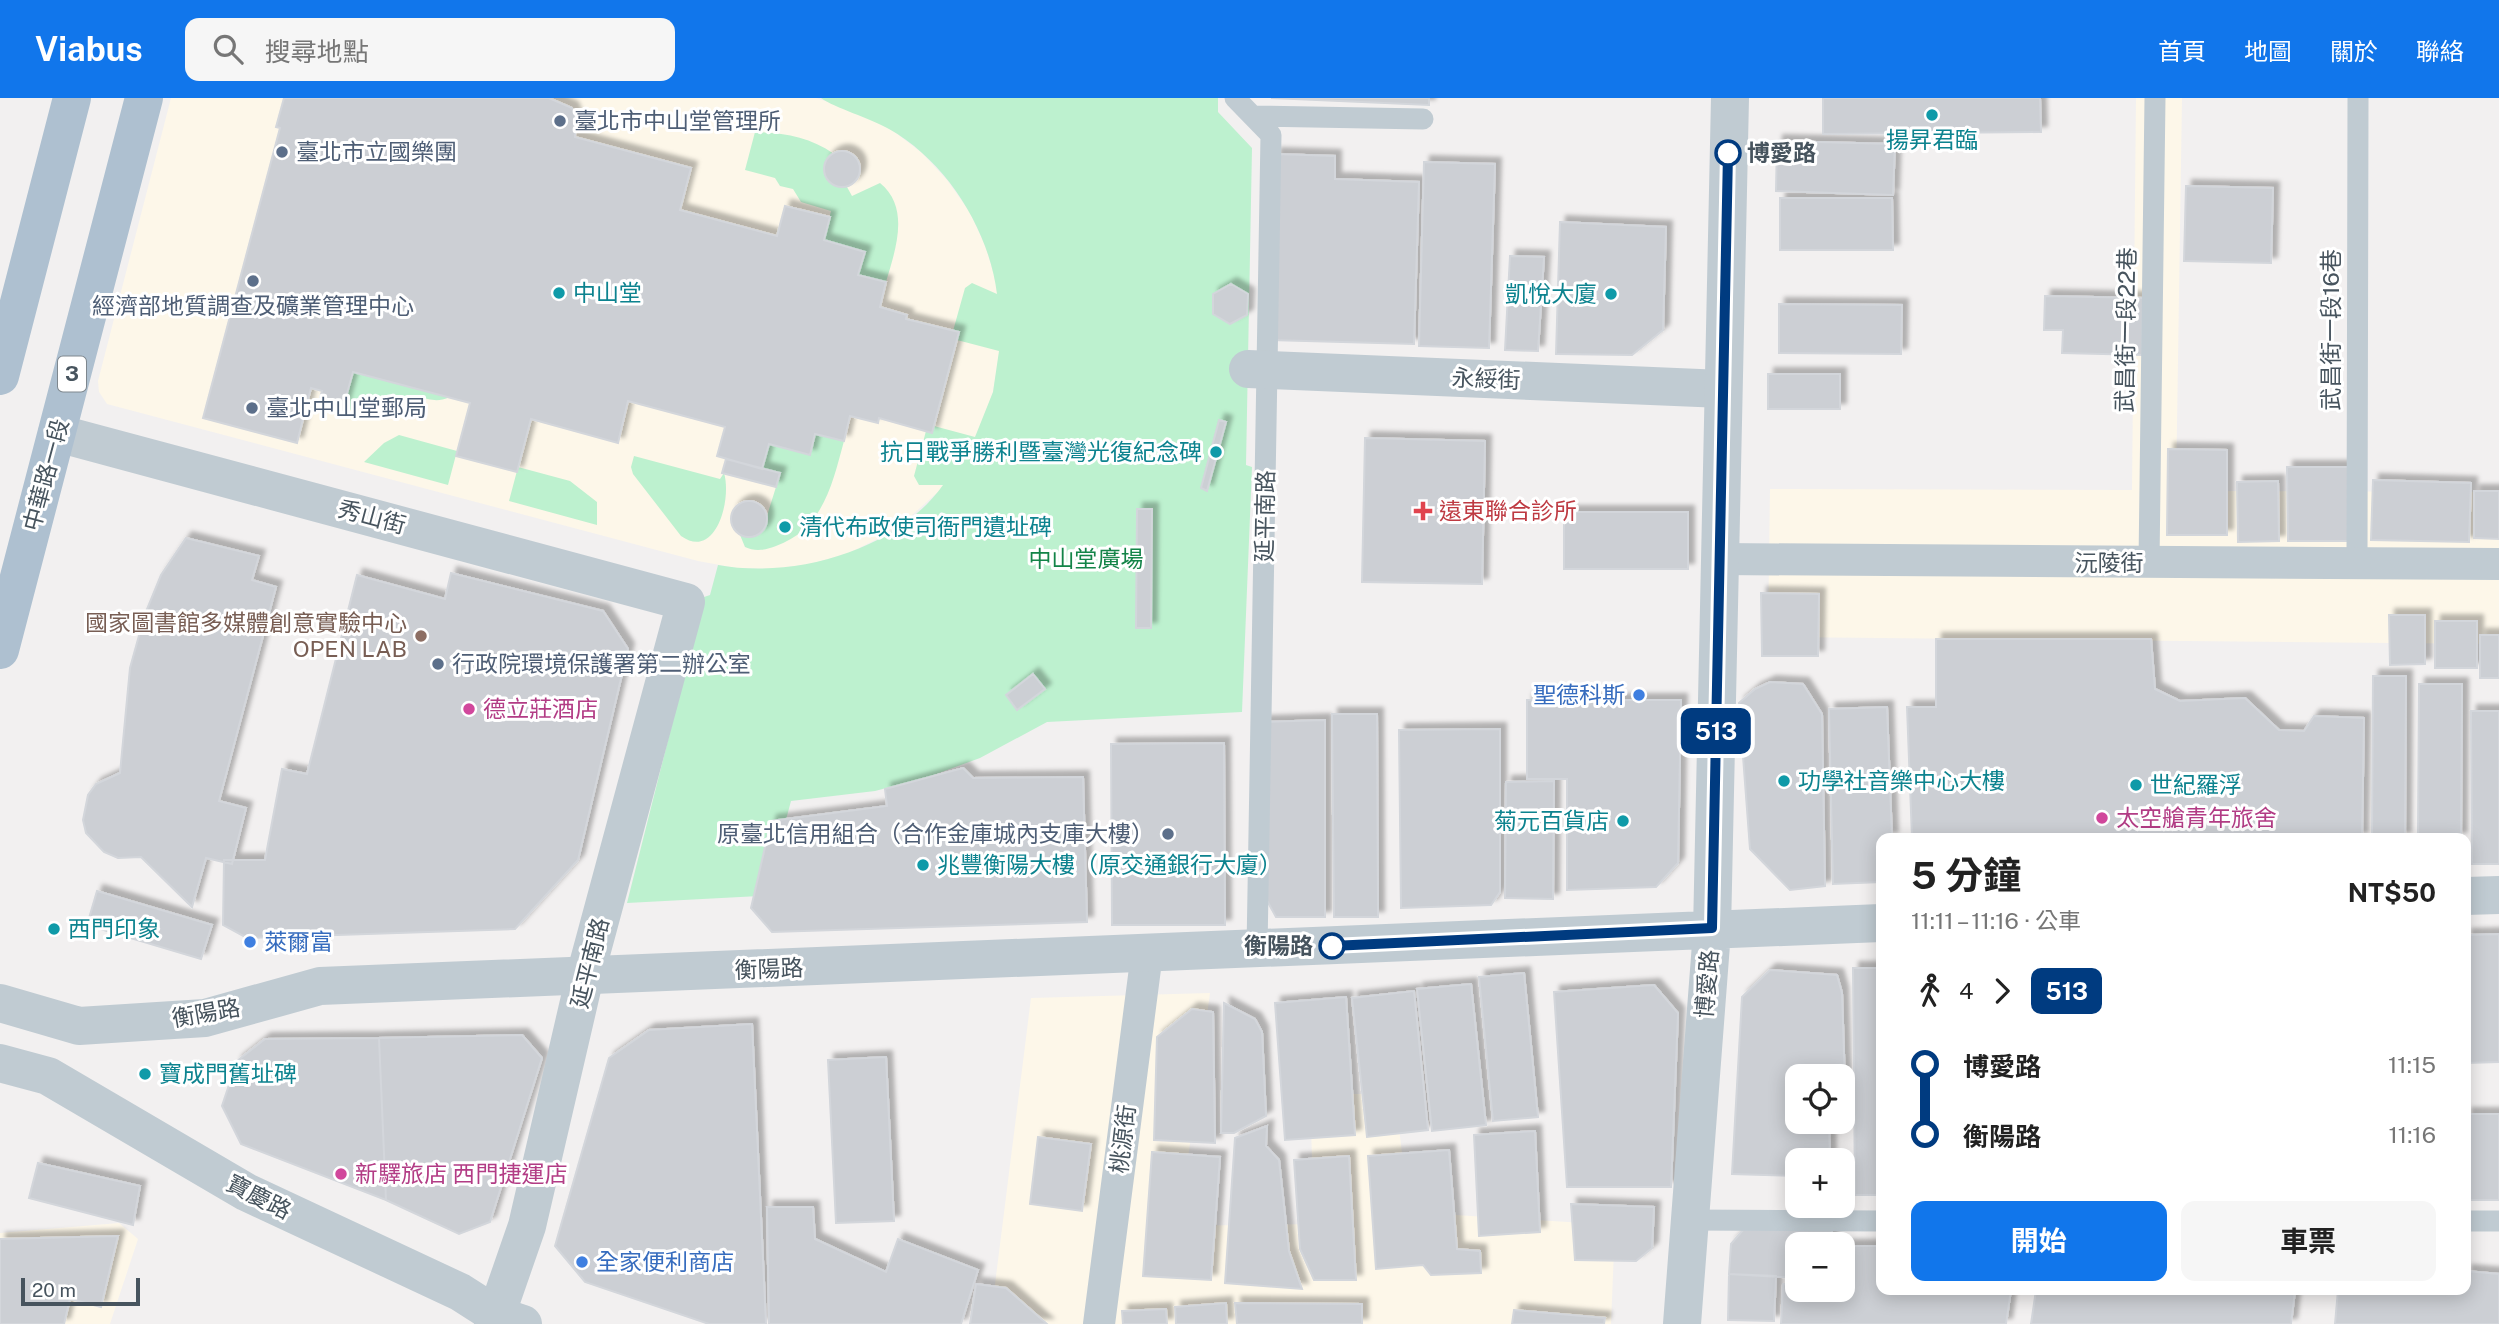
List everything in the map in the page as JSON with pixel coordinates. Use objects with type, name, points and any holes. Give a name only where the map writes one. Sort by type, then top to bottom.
[{"type":"main road","points":[[0,376],[72,98]]},
{"type":"main road","name":"中華路一段","points":[[0,650],[145,98]]},
{"type":"street","name":"博愛路","points":[[1682,1324],[1712,928],[1730,98]]},
{"type":"street","name":"永綏街","points":[[1258,370],[1723,389]]},
{"type":"street","name":"秀山街","points":[[57,433],[687,601]]},
{"type":"street","name":"沅陵街","points":[[1720,559],[2499,564]]},
{"type":"street","name":"延平南路","points":[[504,1321],[585,976],[687,601]]},
{"type":"street","points":[[2471,896],[2499,895]]},
{"type":"street","name":"衡陽路","points":[[0,1003],[79,1026],[205,1018],[320,986],[1876,923]]},
{"type":"street","name":"桃源街","points":[[1099,1324],[1147,953]]},
{"type":"street","name":"寶慶路","points":[[0,1063],[48,1076],[246,1192],[460,1292],[504,1321]]},
{"type":"lane","name":"延平南路","points":[[1235,98],[1271,135],[1258,370],[1257,949]]},
{"type":"lane","name":"武昌街一段22巷","points":[[2149,563],[2155,98]]},
{"type":"lane","name":"武昌街一段16巷","points":[[2357,561],[2358,98]]},
{"type":"lane","points":[[1254,116],[1423,119]]},
{"type":"lane","points":[[1689,1220],[1876,1221]]},
{"type":"lane","points":[[2471,1221],[2499,1221]]},
{"type":"shaded area","name":"中山堂","points":[[171,98],[816,98],[858,112],[892,130],[922,153],[947,180],[969,211],[985,245],[996,281],[1000,318],[999,355],[993,392],[980,428],[962,460],[939,491],[911,516],[881,537],[847,554],[810,564],[773,569],[736,568],[698,561],[107,404],[99,392],[98,381]]},
{"type":"shaded area","points":[[2136,98],[2182,98],[2176,491],[2499,492],[2499,644],[1768,637],[1770,489],[2132,490]]},
{"type":"shaded area","points":[[1210,993],[1179,1226],[1314,1224],[1310,1094],[1395,1094],[1409,1212],[1615,1225],[1611,1324],[990,1324],[1031,998]]},
{"type":"shaded area","points":[[119,1223],[138,1239],[110,1324],[0,1324],[0,1233]]},
{"type":"green space","name":"中山堂廣場","points":[[821,98],[1218,98],[1218,112],[1252,148],[1246,465],[1252,467],[1242,712],[1047,722],[980,758],[928,777],[875,791],[791,801],[768,887],[776,895],[627,903],[704,597],[710,595],[718,565],[779,568],[810,563],[871,543],[899,527],[923,508],[943,485],[919,485],[914,476],[926,431],[932,433],[934,426],[975,437],[993,392],[999,351],[957,340],[959,332],[953,331],[965,288],[972,283],[997,294],[985,245],[961,199],[929,159],[910,143],[889,129]]},
{"type":"green space","points":[[755,132],[796,137],[825,148],[834,154],[825,165],[829,182],[847,187],[852,196],[880,183],[890,193],[898,217],[898,230],[886,282],[858,275],[864,251],[824,240],[831,211],[801,202],[793,189],[780,186],[775,178],[745,170]]},
{"type":"green space","points":[[353,372],[450,397],[437,400],[407,396],[387,397],[368,402],[341,415]]},
{"type":"green space","points":[[815,434],[844,441],[830,489],[815,517],[805,529],[776,546],[760,550],[745,547],[740,535],[754,536],[762,532],[780,474],[762,469],[769,444],[809,455]]},
{"type":"green space","points":[[399,435],[457,451],[448,485],[364,462],[384,443]]},
{"type":"green space","points":[[634,456],[720,479],[724,473],[726,497],[719,524],[712,534],[704,540],[693,542],[681,536],[633,474],[631,467]]},
{"type":"green space","points":[[518,467],[570,481],[597,502],[597,525],[509,501]]},
{"type":"building","name":"中山堂","points":[[284,98],[549,98],[572,108],[576,118],[575,137],[691,168],[680,210],[777,236],[785,206],[830,217],[824,240],[865,252],[858,275],[886,282],[880,307],[907,315],[906,319],[959,332],[932,433],[879,418],[878,423],[850,416],[844,441],[815,434],[810,455],[769,444],[762,469],[717,456],[725,427],[628,401],[618,443],[531,419],[517,472],[456,456],[470,403],[353,372],[341,415],[317,408],[322,391],[311,388],[297,443],[203,418],[280,128],[276,127]]},
{"type":"building","points":[[1271,98],[1429,98],[1429,105]]},
{"type":"building","name":"揚昇君臨","points":[[1823,98],[2040,98],[2041,132],[1823,134]]},
{"type":"building","points":[[1777,141],[1895,144],[1893,195],[1776,191]]},
{"type":"building","points":[[842,151],[855,156],[860,169],[855,182],[842,187],[829,182],[824,169],[829,156]]},
{"type":"building","points":[[1275,154],[1335,156],[1335,179],[1419,182],[1414,344],[1270,340]]},
{"type":"building","points":[[1424,162],[1495,164],[1489,348],[1419,346]]},
{"type":"building","points":[[2186,186],[2273,188],[2271,263],[2184,261]]},
{"type":"building","points":[[1780,198],[1892,198],[1893,250],[1780,250]]},
{"type":"building","name":"凱悅大廈","points":[[1560,222],[1666,227],[1663,330],[1632,355],[1556,354]]},
{"type":"building","points":[[1510,256],[1544,257],[1538,351],[1505,350]]},
{"type":"building","points":[[1231,284],[1248,294],[1247,315],[1230,324],[1213,314],[1213,294]]},
{"type":"building","points":[[2045,296],[2143,298],[2142,355],[2062,353],[2063,330],[2044,330]]},
{"type":"building","points":[[1779,304],[1902,305],[1901,354],[1779,353]]},
{"type":"building","points":[[1768,374],[1840,374],[1840,409],[1768,409]]},
{"type":"building","points":[[1219,420],[1226,422],[1207,491],[1201,488]]},
{"type":"building","name":"遠東聯合診所","points":[[1365,438],[1485,441],[1482,584],[1362,582]]},
{"type":"building","points":[[2168,449],[2227,450],[2227,535],[2167,535]]},
{"type":"building","points":[[726,459],[780,473],[776,487],[722,473]]},
{"type":"building","points":[[2287,467],[2351,467],[2351,541],[2288,541]]},
{"type":"building","points":[[2373,480],[2471,483],[2469,542],[2371,540]]},
{"type":"building","points":[[2278,481],[2279,541],[2238,542],[2237,482]]},
{"type":"building","points":[[2474,491],[2499,491],[2499,539],[2474,538]]},
{"type":"building","points":[[749,501],[762,506],[767,519],[762,532],[749,537],[736,532],[731,519],[736,506]]},
{"type":"building","points":[[1137,509],[1152,509],[1151,628],[1136,628]]},
{"type":"building","points":[[1564,512],[1688,512],[1688,569],[1564,569]]},
{"type":"building","points":[[186,538],[259,556],[252,580],[276,587],[219,801],[246,808],[232,864],[206,858],[192,907],[141,857],[118,858],[104,852],[86,833],[83,820],[88,795],[96,784],[120,773],[130,668],[145,614],[161,575]]},
{"type":"building","name":"德立莊酒店","points":[[451,573],[603,611],[628,649],[578,860],[515,929],[247,938],[223,925],[224,860],[265,860],[282,769],[307,774],[357,575],[445,599]]},
{"type":"building","points":[[1761,593],[1819,594],[1818,656],[1762,656]]},
{"type":"building","points":[[2389,615],[2425,615],[2425,664],[2390,665]]},
{"type":"building","points":[[2435,621],[2477,621],[2477,668],[2435,668]]},
{"type":"building","points":[[2480,635],[2499,635],[2499,678],[2480,678]]},
{"type":"building","name":"世紀羅浮","points":[[1936,639],[2151,639],[2155,689],[2180,701],[2245,698],[2279,730],[2304,731],[2314,716],[2364,718],[2362,833],[1912,833],[1907,707],[1936,707]]},
{"type":"building","points":[[1033,674],[1045,689],[1017,710],[1006,695]]},
{"type":"building","points":[[2373,676],[2406,676],[2405,833],[2372,833]]},
{"type":"building","name":"功學社音樂中心大樓","points":[[1770,682],[1803,684],[1822,714],[1825,886],[1790,890],[1750,849],[1739,703],[1755,689]]},
{"type":"building","points":[[2419,684],[2462,684],[2461,833],[2418,833]]},
{"type":"building","name":"菊元百貨店","points":[[1527,700],[1681,700],[1678,863],[1656,887],[1567,890],[1567,779],[1527,779]]},
{"type":"building","points":[[1887,707],[1892,833],[1876,833],[1876,882],[1833,884],[1829,709]]},
{"type":"building","points":[[2471,711],[2499,711],[2499,864],[2472,864]]},
{"type":"building","points":[[1332,714],[1377,714],[1378,917],[1334,917]]},
{"type":"building","points":[[1325,720],[1325,917],[1276,917],[1260,888],[1263,722]]},
{"type":"building","points":[[1500,729],[1500,892],[1491,905],[1401,908],[1399,730]]},
{"type":"building","name":"原臺北信用組合（合作金庫城內支庫大樓）","points":[[1224,743],[1225,925],[1112,925],[1111,744]]},
{"type":"building","name":"兆豐衡陽大樓（原交通銀行大廈）","points":[[963,768],[973,778],[1083,777],[1087,922],[772,932],[751,908],[771,821],[887,806],[885,789]]},
{"type":"building","points":[[1554,781],[1553,899],[1505,898],[1506,782]]},
{"type":"building","points":[[97,891],[212,925],[201,959],[87,925]]},
{"type":"building","points":[[2499,934],[2499,1062],[2471,1063],[2471,935]]},
{"type":"building","points":[[1853,968],[1876,968],[1876,1195],[1855,1195]]},
{"type":"building","points":[[1770,970],[1837,975],[1842,993],[1844,1064],[1785,1064],[1785,1134],[1829,1134],[1830,1148],[1785,1148],[1785,1176],[1732,1174],[1742,997]]},
{"type":"building","points":[[1524,973],[1538,1117],[1493,1121],[1479,977]]},
{"type":"building","points":[[1471,984],[1486,1125],[1432,1131],[1417,989]]},
{"type":"building","points":[[1654,985],[1678,1013],[1671,1187],[1567,1187],[1554,992]]},
{"type":"building","points":[[1414,991],[1428,1130],[1367,1137],[1352,998]]},
{"type":"building","points":[[1346,997],[1355,1135],[1285,1140],[1275,1003]]},
{"type":"building","points":[[1224,1003],[1255,1019],[1262,1032],[1266,1116],[1234,1133],[1221,1133]]},
{"type":"building","points":[[1192,1009],[1213,1012],[1215,1143],[1154,1140],[1157,1037]]},
{"type":"building","points":[[752,1024],[766,1324],[709,1324],[585,1282],[555,1246],[609,1058],[649,1030]]},
{"type":"building","points":[[522,1035],[542,1058],[490,1222],[459,1234],[386,1200],[379,1038]]},
{"type":"building","points":[[379,1038],[386,1200],[241,1144],[222,1106],[237,1061],[265,1039]]},
{"type":"building","points":[[886,1057],[894,1221],[836,1223],[828,1060]]},
{"type":"building","points":[[2471,1114],[2499,1114],[2499,1200],[2471,1200]]},
{"type":"building","points":[[1267,1126],[1266,1146],[1279,1160],[1289,1251],[1302,1289],[1225,1283],[1235,1138]]},
{"type":"building","points":[[1535,1131],[1540,1232],[1479,1236],[1474,1135]]},
{"type":"building","points":[[1038,1137],[1091,1144],[1082,1211],[1030,1204]]},
{"type":"building","points":[[1449,1150],[1457,1249],[1480,1251],[1481,1273],[1431,1275],[1423,1265],[1376,1269],[1368,1156]]},
{"type":"building","points":[[1152,1152],[1220,1157],[1211,1280],[1143,1276]]},
{"type":"building","points":[[1349,1156],[1356,1280],[1314,1280],[1300,1249],[1294,1160]]},
{"type":"building","points":[[38,1163],[140,1186],[133,1225],[29,1198]]},
{"type":"building","points":[[1571,1204],[1654,1207],[1652,1248],[1636,1261],[1575,1260]]},
{"type":"building","points":[[767,1207],[813,1207],[815,1239],[886,1272],[898,1239],[978,1270],[961,1324],[769,1324]]},
{"type":"building","points":[[1743,1230],[1832,1230],[1785,1232],[1785,1277],[1729,1274],[1731,1244]]},
{"type":"building","points":[[118,1236],[101,1307],[70,1299],[64,1324],[0,1324],[0,1239]]},
{"type":"building","points":[[1855,1246],[1876,1246],[1876,1295],[2010,1295],[2006,1324],[1781,1324],[1783,1284],[1785,1302],[1855,1302]]},
{"type":"building","points":[[2471,1271],[2499,1274],[2499,1324],[2335,1324],[2338,1295],[2471,1295]]},
{"type":"building","points":[[1729,1274],[1776,1276],[1774,1321],[1728,1320]]},
{"type":"building","points":[[976,1284],[1006,1288],[1047,1324],[970,1324]]},
{"type":"building","points":[[2035,1295],[2295,1295],[2291,1324],[2031,1324]]},
{"type":"building","points":[[1226,1303],[1227,1324],[1176,1324],[1175,1307]]},
{"type":"building","points":[[1235,1303],[1362,1304],[1362,1324],[1237,1324]]},
{"type":"building","points":[[1166,1309],[1167,1324],[1123,1324],[1122,1311]]},
{"type":"building","points":[[1514,1310],[1605,1318],[1604,1324],[1512,1324]]},
{"type":"bus line","name":"513","points":[[1332,946],[1712,928],[1728,153]]},
{"type":"place","name":"揚昇君臨","points":[[1932,115]]},
{"type":"place","name":"臺北市中山堂管理所","points":[[560,121]]},
{"type":"place","name":"臺北市立國樂團","points":[[282,152]]},
{"type":"place","name":"博愛路","points":[[1728,153]]},
{"type":"place","name":"經濟部地質調查及礦業管理中心","points":[[253,281]]},
{"type":"place","name":"中山堂","points":[[559,293]]},
{"type":"place","name":"凱悅大廈","points":[[1611,294]]},
{"type":"place","name":"臺北中山堂郵局","points":[[252,408]]},
{"type":"place","name":"抗日戰爭勝利暨臺灣光復紀念碑","points":[[1216,452]]},
{"type":"place","name":"遠東聯合診所","points":[[1423,511]]},
{"type":"place","name":"清代布政使司衙門遺址碑","points":[[785,527]]},
{"type":"place","name":"國家圖書館多媒體創意實驗中心 OPEN LAB","points":[[421,636]]},
{"type":"place","name":"行政院環境保護署第二辦公室","points":[[438,664]]},
{"type":"place","name":"聖德科斯","points":[[1639,695]]},
{"type":"place","name":"德立莊酒店","points":[[469,709]]},
{"type":"place","name":"功學社音樂中心大樓","points":[[1784,781]]},
{"type":"place","name":"世紀羅浮","points":[[2136,785]]},
{"type":"place","name":"太空艙青年旅舍","points":[[2102,818]]},
{"type":"place","name":"菊元百貨店","points":[[1623,821]]},
{"type":"place","name":"原臺北信用組合（合作金庫城內支庫大樓）","points":[[1168,834]]},
{"type":"place","name":"兆豐衡陽大樓（原交通銀行大廈）","points":[[923,865]]},
{"type":"place","name":"西門印象","points":[[54,929]]},
{"type":"place","name":"萊爾富","points":[[250,942]]},
{"type":"place","name":"衡陽路","points":[[1332,946]]},
{"type":"place","name":"寶成門舊址碑","points":[[145,1074]]},
{"type":"place","name":"新驛旅店 西門捷運店","points":[[341,1174]]},
{"type":"place","name":"全家便利商店","points":[[582,1262]]}]
